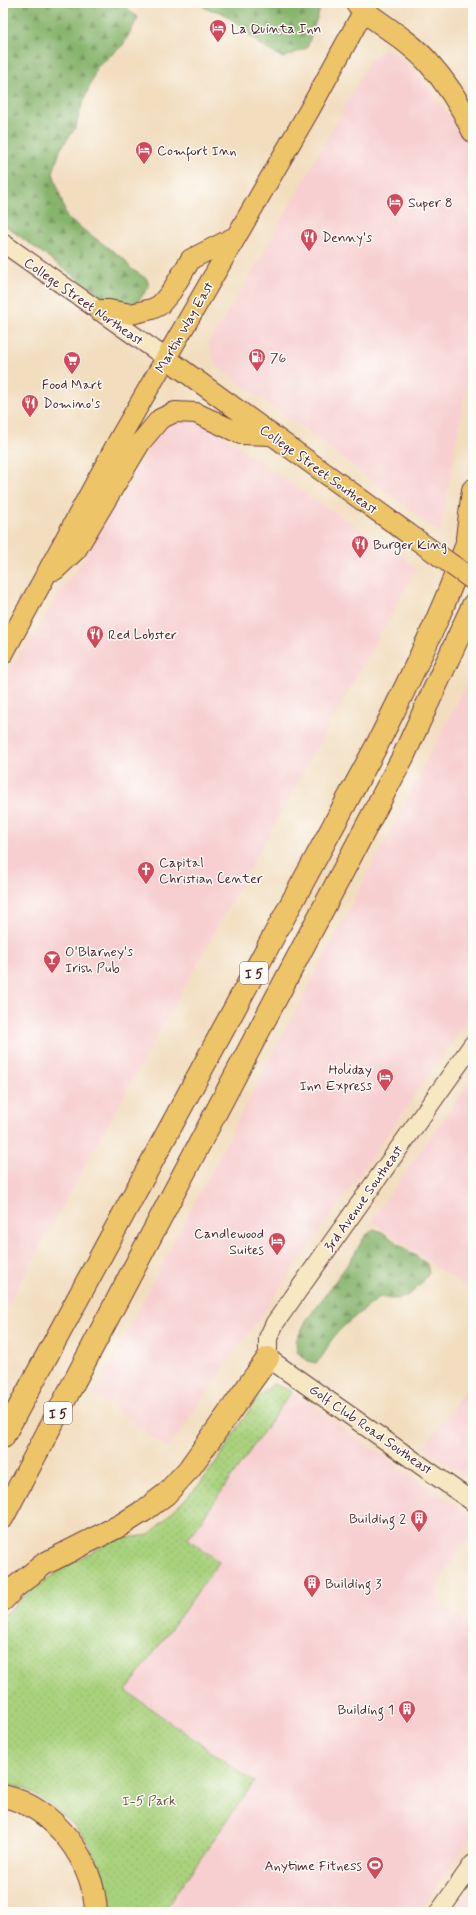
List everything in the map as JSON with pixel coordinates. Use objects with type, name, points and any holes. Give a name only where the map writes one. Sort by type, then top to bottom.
[{"type":"highway","points":[[363,6],[428,62],[451,94],[473,131]]},
{"type":"highway","points":[[466,549],[473,490]]},
{"type":"highway","name":"I 5","points":[[3,1437],[378,743],[427,642],[466,549],[473,524]]},
{"type":"highway","name":"I 5","points":[[3,1517],[403,757],[473,605]]},
{"type":"highway","points":[[3,1600],[14,1588],[44,1564],[121,1525],[145,1510],[166,1494],[189,1469],[268,1358]]},
{"type":"highway","points":[[3,1430],[44,1360]]},
{"type":"highway","points":[[3,1796],[25,1804],[36,1810],[66,1836],[80,1856],[87,1871],[93,1891],[96,1912]]},
{"type":"main road","name":"Martin Way East","points":[[3,654],[121,436],[235,236],[310,109],[363,6]]},
{"type":"main road","points":[[98,310],[110,310],[131,314],[152,309],[160,305],[171,292],[191,259],[235,236]]},
{"type":"main road","name":"College Street Southeast","points":[[166,358],[473,580]]},
{"type":"main road","points":[[42,582],[76,550],[140,443],[160,419],[175,412],[196,413],[242,434],[271,434]]},
{"type":"street","name":"College Street Northeast","points":[[3,243],[166,358]]},
{"type":"street","name":"3rd Avenue Southeast","points":[[268,1358],[268,1338],[275,1323],[473,1044]]},
{"type":"street","name":"Golf Club Road Southeast","points":[[268,1358],[473,1502]]},
{"type":"street","points":[[439,1912],[473,1864]]},
{"type":"shaded area","points":[[385,49],[396,54],[427,85],[464,138],[473,175],[473,347],[440,533],[302,427],[217,367],[208,344],[253,271],[371,59]]},
{"type":"shaded area","points":[[187,418],[213,428],[312,498],[398,552],[416,569],[3,1314],[3,679],[83,559],[163,423]]},
{"type":"shaded area","points":[[473,673],[473,1012],[168,1448],[94,1394]]},
{"type":"shaded area","points":[[473,1077],[473,1293],[371,1221]]},
{"type":"shaded area","points":[[473,1378],[473,1482],[424,1447]]},
{"type":"shaded area","points":[[292,1391],[398,1467],[473,1517],[473,1531],[439,1582],[439,1603],[473,1627],[473,1834],[418,1912],[163,1912],[126,1691],[219,1562],[188,1540]]},
{"type":"shaded area","points":[[473,1885],[473,1912],[454,1912]]},
{"type":"green space","points":[[3,3],[123,3],[122,4],[138,18],[123,45],[97,67],[80,111],[76,127],[60,150],[53,173],[67,218],[124,259],[130,268],[147,279],[149,287],[134,306],[113,305],[3,224]]},
{"type":"green space","points":[[199,3],[322,3],[307,48],[283,58],[260,45],[238,24],[221,12],[207,9]]},
{"type":"green space","points":[[374,1229],[382,1232],[427,1264],[429,1273],[419,1286],[404,1297],[393,1299],[380,1297],[349,1321],[338,1332],[316,1363],[308,1361],[297,1352],[296,1341],[306,1321],[350,1261],[365,1236]]},
{"type":"green space","name":"I-5 Park","points":[[273,1384],[292,1391],[188,1539],[219,1562],[126,1691],[254,1782],[163,1912],[106,1912],[104,1892],[99,1870],[90,1849],[80,1832],[63,1816],[32,1793],[21,1788],[3,1784],[3,1616],[30,1591],[67,1566],[97,1549],[118,1539],[149,1535],[198,1486],[216,1462],[257,1398]]},
{"type":"place","name":"La Quinta Inn","points":[[218,43]]},
{"type":"place","name":"Comfort Inn","points":[[144,165]]},
{"type":"place","name":"Super 8","points":[[395,217]]},
{"type":"place","name":"Denny's","points":[[309,252]]},
{"type":"place","name":"76","points":[[257,372]]},
{"type":"place","name":"Food Mart","points":[[72,375]]},
{"type":"place","name":"Domino's","points":[[30,418]]},
{"type":"place","name":"Burger King","points":[[360,559]]},
{"type":"place","name":"Red Lobster","points":[[95,649]]},
{"type":"place","name":"Capital Christian Center","points":[[146,885]]},
{"type":"place","name":"O'Blarney's Irish Pub","points":[[52,974]]},
{"type":"place","name":"Holiday Inn Express","points":[[385,1092]]},
{"type":"place","name":"Candlewood Suites","points":[[277,1256]]},
{"type":"place","name":"Building 2","points":[[419,1533]]},
{"type":"place","name":"Building 3","points":[[312,1598]]},
{"type":"place","name":"Building 1","points":[[407,1724]]},
{"type":"place","name":"Anytime Fitness","points":[[375,1880]]}]
